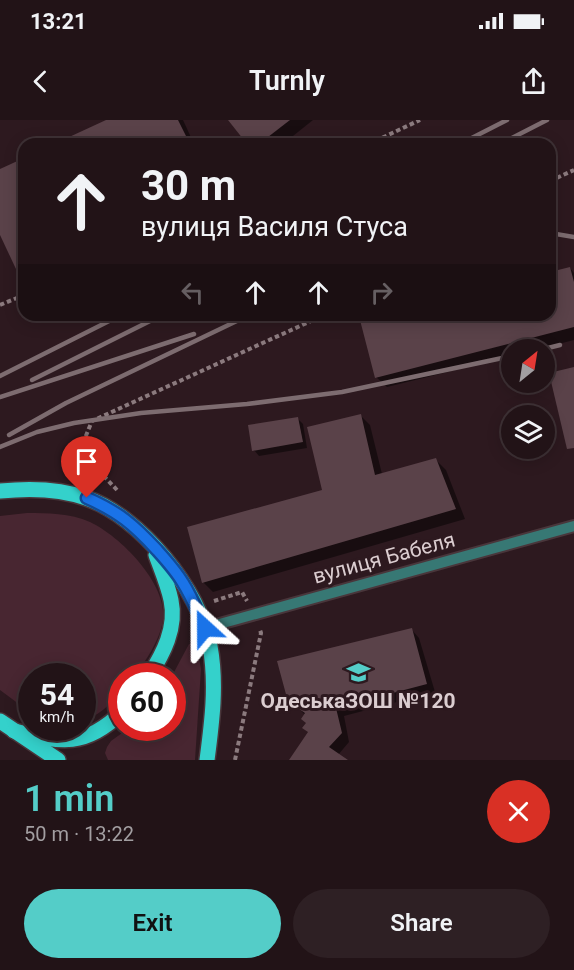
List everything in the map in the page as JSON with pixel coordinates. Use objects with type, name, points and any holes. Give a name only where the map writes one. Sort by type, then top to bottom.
[{"type":"main road","points":[[0,491],[41,489],[66,492],[87,498],[122,517],[138,530],[168,563],[195,606],[210,645],[213,693],[207,760]]},
{"type":"main road","points":[[153,546],[172,602],[169,640],[158,663]]},
{"type":"main road","points":[[0,721],[58,760]]},
{"type":"main road","points":[[14,731],[44,738],[69,740],[87,737],[108,724]]},
{"type":"lane","name":"вулиця Бабеля","points":[[205,628],[574,526]]},
{"type":"path","points":[[382,138],[420,120]]},
{"type":"path","points":[[556,178],[574,170]]},
{"type":"path","points":[[0,305],[18,298]]},
{"type":"path","points":[[92,421],[311,321]]},
{"type":"path","points":[[212,601],[242,592]]},
{"type":"path","points":[[235,760],[261,633]]},
{"type":"shaded area","points":[[50,513],[90,522],[115,538],[128,550],[140,563],[158,591],[163,606],[163,620],[152,650],[144,663],[108,663],[108,706],[96,715],[96,663],[18,663],[18,703],[0,690],[0,516]]},
{"type":"shaded area","points":[[192,643],[197,647],[201,669],[195,760],[108,760],[105,753],[111,741],[186,741],[186,663],[179,663],[189,644]]},
{"type":"building","points":[[106,120],[178,120],[187,138],[67,138]]},
{"type":"building","points":[[228,120],[290,120],[267,138],[242,138]]},
{"type":"building","points":[[18,161],[18,273],[0,235],[0,169]]},
{"type":"building","points":[[570,267],[574,282],[574,327],[527,339],[501,339],[501,346],[375,378],[360,321],[556,321],[556,270]]},
{"type":"building","points":[[574,367],[574,448],[567,449],[554,393],[555,372]]},
{"type":"building","points":[[361,414],[375,475],[436,458],[456,509],[202,583],[187,527],[322,490],[307,427]]},
{"type":"building","points":[[298,417],[303,442],[252,451],[248,425]]},
{"type":"building","points":[[412,628],[427,684],[336,708],[342,733],[329,747],[348,760],[289,760],[308,732],[302,728],[306,723],[301,719],[305,713],[296,707],[298,701],[287,698],[277,661]]},
{"type":"railway","points":[[472,138],[507,120]]},
{"type":"railway","points":[[512,138],[547,120]]},
{"type":"railway","points":[[556,234],[574,237]]},
{"type":"railway","points":[[0,376],[109,321]]},
{"type":"railway","points":[[32,380],[150,321]]},
{"type":"railway","points":[[9,435],[66,403],[237,321]]},
{"type":"railway","points":[[0,397],[194,334]]},
{"type":"railway","points":[[555,346],[560,345]]},
{"type":"railway","points":[[0,447],[37,432],[74,423],[141,413],[247,404],[342,392],[501,358]]},
{"type":"place","name":"ОдеськаЗОШ №120","points":[[358,673]]},
{"type":"route","points":[[87,498],[122,517],[138,530],[168,563],[182,582],[205,628]]}]
